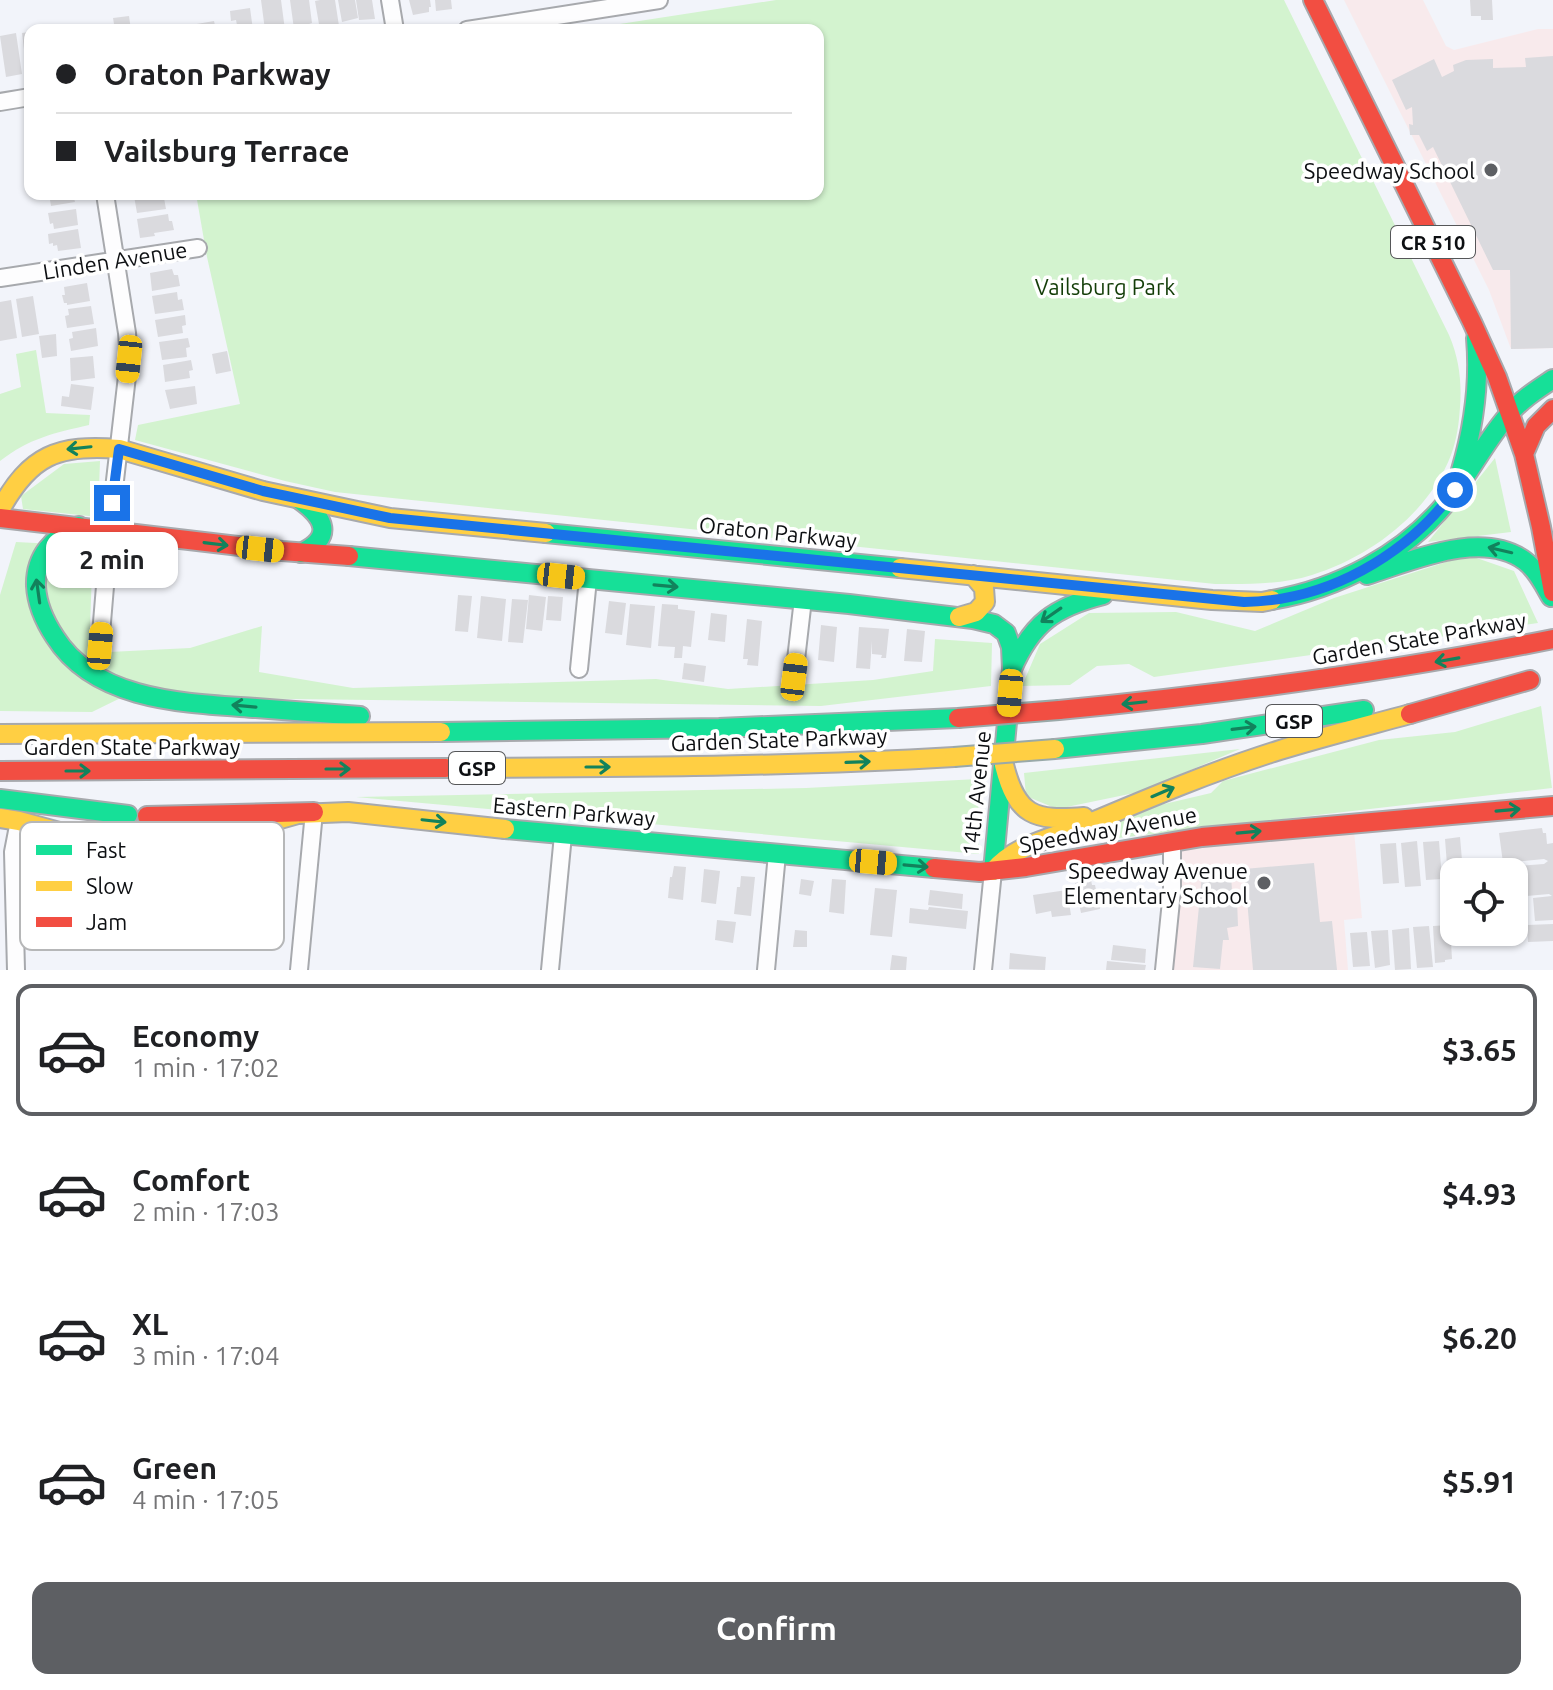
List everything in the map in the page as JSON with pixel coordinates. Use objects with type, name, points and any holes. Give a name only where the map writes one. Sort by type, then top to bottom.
[{"type":"main road","name":"CR 510","points":[[1313,0],[1472,322],[1510,413],[1524,454],[1553,592]]},
{"type":"main road","points":[[1455,490],[1470,439],[1478,395],[1479,370],[1472,322]]},
{"type":"main road","name":"Oraton Parkway","points":[[0,510],[26,472],[52,454],[81,447],[119,449],[263,491],[390,518],[1124,592],[1244,602],[1279,600],[1317,591],[1368,567],[1406,541],[1436,514],[1510,413],[1553,379]]},
{"type":"main road","points":[[1524,454],[1536,426],[1553,409]]},
{"type":"main road","points":[[298,498],[318,513],[323,525],[319,543],[301,553]]},
{"type":"main road","points":[[0,518],[301,553],[803,599],[958,617],[983,621],[1008,633],[1012,646],[1012,669]]},
{"type":"main road","points":[[79,526],[59,536],[41,555],[36,571],[38,598],[50,631],[63,650],[80,667],[113,685],[190,702],[545,730]]},
{"type":"main road","points":[[1317,591],[1452,550],[1481,547],[1499,549],[1522,558],[1539,576],[1553,602]]},
{"type":"main road","points":[[958,617],[972,614],[984,603],[986,591],[973,575]]},
{"type":"main road","name":"14th Avenue","points":[[993,871],[1012,669],[1028,636],[1051,614],[1080,601],[1124,592]]},
{"type":"main road","name":"Garden State Parkway","points":[[0,734],[786,726],[958,718],[1148,702],[1318,681],[1553,639]]},
{"type":"main road","name":"Garden State Parkway","points":[[0,771],[693,766],[954,757],[1147,740],[1270,725],[1420,701],[1553,675]]},
{"type":"main road","points":[[993,871],[1003,859],[1017,850],[1186,782],[1268,754],[1530,680]]},
{"type":"main road","points":[[1004,765],[1009,788],[1018,803],[1038,816],[1066,819],[1121,809]]},
{"type":"main road","points":[[0,799],[92,813],[128,815]]},
{"type":"main road","name":"Speedway Avenue","points":[[671,844],[993,871],[1235,833],[1553,806]]},
{"type":"main road","points":[[147,816],[314,812]]},
{"type":"main road","name":"Eastern Parkway","points":[[266,822],[314,812],[348,812],[671,844]]},
{"type":"street","points":[[390,0],[394,24]]},
{"type":"street","points":[[505,24],[659,0]]},
{"type":"street","points":[[0,102],[24,98]]},
{"type":"street","points":[[100,646],[129,350],[106,200]]},
{"type":"street","name":"Linden Avenue","points":[[0,278],[198,248]]},
{"type":"street","points":[[579,669],[588,579]]},
{"type":"street","points":[[794,677],[803,599]]},
{"type":"street","points":[[299,970],[314,812]]},
{"type":"street","points":[[9,820],[13,852],[16,970]]},
{"type":"street","points":[[550,970],[563,835]]},
{"type":"street","points":[[1164,970],[1172,891],[1172,842]]},
{"type":"street","points":[[766,970],[777,854]]},
{"type":"street","name":"14th Avenue","points":[[983,970],[993,871]]},
{"type":"shaded area","name":"Speedway School","points":[[1344,0],[1423,0],[1446,46],[1454,50],[1538,29],[1553,29],[1553,348],[1511,349],[1489,290]]},
{"type":"shaded area","name":"Speedway Avenue Elementary School","points":[[1354,831],[1362,918],[1344,920],[1348,970],[1162,970],[1172,848]]},
{"type":"green space","name":"Vailsburg Park","points":[[776,0],[1284,0],[1455,352],[1461,388],[1460,413],[1451,455],[1441,476],[1413,514],[1355,557],[1312,575],[1288,581],[1215,584],[335,492],[135,440],[138,425],[240,404],[197,200],[824,200],[824,24],[620,24]]},
{"type":"green space","points":[[36,350],[46,413],[90,415],[89,425],[32,442],[0,461],[0,394],[21,387],[16,354]]},
{"type":"green space","points":[[1495,458],[1511,532],[1428,542]]},
{"type":"green space","points":[[100,461],[98,517],[23,509],[21,496],[64,464]]},
{"type":"green space","points":[[16,542],[93,546],[89,653],[190,648],[262,626],[259,672],[353,688],[656,679],[728,689],[873,680],[933,671],[935,639],[992,643],[991,686],[821,706],[225,698],[145,686],[92,712],[0,711],[0,595]]},
{"type":"green space","points":[[1468,555],[1514,571],[1538,623],[1154,677],[1129,664],[1097,666],[1070,685],[1022,686],[1040,644],[1089,613],[1176,612],[1255,631],[1334,598]]},
{"type":"green space","points":[[1541,706],[1552,788],[1066,844],[1160,805],[1211,793],[1223,781],[1379,740],[1455,732]]},
{"type":"green space","points":[[1240,749],[1139,792],[1057,809],[1026,796],[1024,773]]},
{"type":"green space","points":[[978,779],[979,854],[356,797],[806,788]]},
{"type":"building","points":[[261,0],[281,0],[284,24],[264,24]]},
{"type":"building","points":[[290,0],[309,0],[312,23],[293,24]]},
{"type":"building","points":[[335,0],[339,24],[319,24],[315,1]]},
{"type":"building","points":[[338,0],[355,0],[358,18],[342,22]]},
{"type":"building","points":[[356,0],[372,0],[375,19],[359,20]]},
{"type":"building","points":[[409,0],[430,0],[429,12],[413,15]]},
{"type":"building","points":[[435,0],[451,0],[452,9],[436,11]]},
{"type":"building","points":[[1470,0],[1492,0],[1493,20],[1471,16]]},
{"type":"building","points":[[250,8],[252,24],[231,21],[230,11]]},
{"type":"building","points":[[129,16],[130,24],[114,24],[113,18]]},
{"type":"building","points":[[16,33],[22,74],[6,77],[0,36]]},
{"type":"building","name":"Speedway School","points":[[1553,56],[1553,348],[1511,349],[1510,270],[1493,270],[1433,147],[1427,151],[1419,135],[1410,135],[1412,107],[1406,110],[1392,80],[1434,59],[1442,77],[1454,71],[1453,65],[1466,60],[1493,59],[1493,68],[1526,67],[1525,58]]},
{"type":"building","points":[[50,200],[75,202],[51,206]]},
{"type":"building","points":[[135,200],[164,200],[166,209],[137,213]]},
{"type":"building","points":[[76,209],[78,225],[54,229],[53,223],[50,224],[48,213]]},
{"type":"building","points":[[168,214],[174,230],[140,238],[137,219]]},
{"type":"building","points":[[78,229],[81,248],[58,251],[57,245],[49,244],[48,234]]},
{"type":"building","points":[[172,269],[174,275],[178,275],[180,286],[152,291],[150,273]]},
{"type":"building","points":[[87,283],[90,301],[64,303],[64,287]]},
{"type":"building","points":[[177,292],[184,310],[155,314],[152,296]]},
{"type":"building","points":[[33,296],[39,334],[22,337],[16,299]]},
{"type":"building","points":[[11,300],[17,338],[0,341],[0,302]]},
{"type":"building","points":[[91,306],[94,324],[67,328],[65,316],[69,315],[68,309]]},
{"type":"building","points":[[185,315],[183,333],[158,337],[155,320]]},
{"type":"building","points":[[96,328],[98,346],[71,351],[69,339],[73,338],[72,332]]},
{"type":"building","points":[[56,334],[57,356],[42,358],[39,336]]},
{"type":"building","points":[[188,338],[190,347],[186,348],[187,357],[162,360],[159,342]]},
{"type":"building","points":[[227,351],[231,371],[216,374],[212,354]]},
{"type":"building","points":[[93,356],[95,378],[71,381],[70,358]]},
{"type":"building","points":[[191,360],[193,370],[189,371],[190,378],[165,382],[163,365]]},
{"type":"building","points":[[71,384],[94,387],[91,410],[61,406],[62,396],[69,397]]},
{"type":"building","points":[[195,386],[197,404],[170,409],[165,390]]},
{"type":"building","points":[[458,595],[472,596],[468,632],[455,631]]},
{"type":"building","points":[[529,595],[546,597],[542,631],[526,629]]},
{"type":"building","points":[[481,596],[506,599],[502,641],[477,638]]},
{"type":"building","points":[[548,596],[563,597],[561,621],[546,620]]},
{"type":"building","points":[[512,599],[528,600],[523,643],[508,642]]},
{"type":"building","points":[[609,601],[626,603],[622,635],[605,633]]},
{"type":"building","points":[[630,604],[655,606],[651,648],[626,645]]},
{"type":"building","points":[[662,604],[695,611],[691,647],[683,646],[682,658],[674,658],[675,647],[658,646]]},
{"type":"building","points":[[711,613],[727,615],[725,642],[708,640]]},
{"type":"building","points":[[747,619],[762,621],[758,666],[747,665],[748,659],[743,659]]},
{"type":"building","points":[[821,625],[837,627],[834,662],[818,660]]},
{"type":"building","points":[[859,627],[889,629],[886,658],[872,654],[872,641],[870,669],[856,668]]},
{"type":"building","points":[[907,629],[925,631],[922,662],[904,661]]},
{"type":"building","points":[[684,663],[706,666],[704,682],[682,679]]},
{"type":"building","points":[[1542,828],[1547,844],[1553,843],[1553,920],[1535,921],[1533,898],[1552,896],[1528,896],[1528,865],[1548,861],[1502,858],[1499,833]]},
{"type":"building","points":[[1460,837],[1462,858],[1446,858],[1445,839]]},
{"type":"building","points":[[1417,841],[1421,886],[1405,887],[1401,843]]},
{"type":"building","points":[[1439,841],[1440,879],[1426,880],[1423,842]]},
{"type":"building","points":[[1396,843],[1399,883],[1383,884],[1380,844]]},
{"type":"building","points":[[1314,863],[1320,922],[1332,921],[1337,970],[1253,970],[1247,899],[1237,899],[1238,926],[1227,928],[1229,940],[1223,940],[1220,969],[1193,967],[1202,876],[1231,874],[1232,891],[1246,890],[1244,869]]},
{"type":"building","points":[[674,866],[686,867],[683,900],[668,898]]},
{"type":"building","points":[[704,869],[720,871],[716,904],[701,902]]},
{"type":"building","points":[[741,876],[755,877],[751,916],[734,914]]},
{"type":"building","points":[[801,879],[814,881],[811,896],[799,894]]},
{"type":"building","points":[[832,879],[846,880],[844,914],[829,912]]},
{"type":"building","points":[[1091,880],[1100,909],[1081,913],[1075,883]]},
{"type":"building","points":[[875,888],[897,890],[892,937],[870,935]]},
{"type":"building","points":[[930,890],[963,894],[962,909],[928,905]]},
{"type":"building","points":[[1067,890],[1071,915],[1052,917],[1051,911],[1036,914],[1033,895]]},
{"type":"building","points":[[929,907],[968,911],[966,929],[909,923],[910,908],[928,910]]},
{"type":"building","points":[[717,920],[736,922],[733,943],[715,940]]},
{"type":"building","points":[[1553,924],[1553,941],[1528,942],[1528,925]]},
{"type":"building","points":[[1429,926],[1433,967],[1417,968],[1413,927]]},
{"type":"building","points":[[1433,926],[1440,926],[1440,946],[1451,946],[1452,959],[1435,963]]},
{"type":"building","points":[[1409,928],[1411,969],[1395,970],[1392,930]]},
{"type":"building","points":[[795,930],[807,931],[807,947],[793,947]]},
{"type":"building","points":[[1388,930],[1390,965],[1375,968],[1371,931]]},
{"type":"building","points":[[1367,932],[1370,966],[1353,967],[1350,933]]},
{"type":"building","points":[[1113,945],[1146,949],[1145,963],[1111,960]]},
{"type":"building","points":[[1010,953],[1046,957],[1045,970],[1009,969]]},
{"type":"building","points":[[892,955],[907,957],[906,970],[890,970]]},
{"type":"building","points":[[1107,961],[1146,965],[1145,970],[1106,970]]},
{"type":"traffic: fast","points":[[1461,470],[1475,405],[1476,338]]},
{"type":"traffic: fast","points":[[1272,600],[1321,588],[1344,578],[1410,539],[1446,503],[1510,413],[1553,379]]},
{"type":"traffic: fast","points":[[300,500],[320,520],[322,527],[318,540],[301,553]]},
{"type":"traffic: fast","points":[[79,526],[47,549],[36,575],[36,586],[42,613],[55,637],[73,659],[94,675],[118,687],[173,700],[360,716]]},
{"type":"traffic: fast","points":[[546,533],[900,568]]},
{"type":"traffic: fast","points":[[1367,575],[1447,551],[1488,548],[1508,552],[1525,561],[1537,573],[1551,597]]},
{"type":"traffic: fast","points":[[349,556],[849,604],[973,619],[994,624],[1006,633],[1011,647],[1012,669]]},
{"type":"traffic: fast","points":[[993,871],[1012,669],[1028,640],[1047,619],[1071,605],[1103,595]]},
{"type":"traffic: fast","points":[[1055,749],[1202,734],[1364,710]]},
{"type":"traffic: fast","points":[[441,732],[719,728],[958,718]]},
{"type":"traffic: fast","points":[[0,799],[128,815]]},
{"type":"traffic: fast","points":[[505,829],[934,868]]},
{"type":"traffic: slow","points":[[0,510],[11,491],[35,465],[62,452],[98,448],[119,449],[263,491],[390,518],[546,533]]},
{"type":"traffic: slow","points":[[900,568],[1212,600],[1272,600]]},
{"type":"traffic: slow","points":[[959,617],[976,612],[985,602],[984,588],[973,575]]},
{"type":"traffic: slow","points":[[993,871],[1024,848],[1206,776],[1280,750],[1410,714]]},
{"type":"traffic: slow","points":[[0,734],[441,732]]},
{"type":"traffic: slow","points":[[954,757],[1055,749]]},
{"type":"traffic: slow","points":[[446,768],[764,765],[954,757]]},
{"type":"traffic: slow","points":[[1004,765],[1015,795],[1030,812],[1052,818],[1084,817]]},
{"type":"traffic: slow","points":[[269,822],[298,814],[348,812],[505,829]]},
{"type":"traffic: slow","points":[[0,818],[23,822]]},
{"type":"traffic: jam","points":[[1313,0],[1497,377],[1524,454],[1553,592]]},
{"type":"traffic: jam","points":[[1524,454],[1536,426],[1553,409]]},
{"type":"traffic: jam","points":[[0,518],[349,556]]},
{"type":"traffic: jam","points":[[1059,710],[1307,681],[1553,639]]},
{"type":"traffic: jam","points":[[1410,714],[1530,680]]},
{"type":"traffic: jam","points":[[958,718],[1059,710]]},
{"type":"traffic: jam","points":[[0,771],[446,768]]},
{"type":"traffic: jam","points":[[934,868],[980,872],[1202,837],[1553,806]]},
{"type":"traffic: jam","points":[[147,816],[314,812]]},
{"type":"place","name":"Speedway School","points":[[1491,170]]},
{"type":"place","name":"Speedway Avenue Elementary School","points":[[1264,883]]},
{"type":"route","points":[[112,503],[119,449],[263,491],[390,518],[1212,600],[1262,602],[1317,591],[1368,567],[1417,533],[1455,490]]}]
